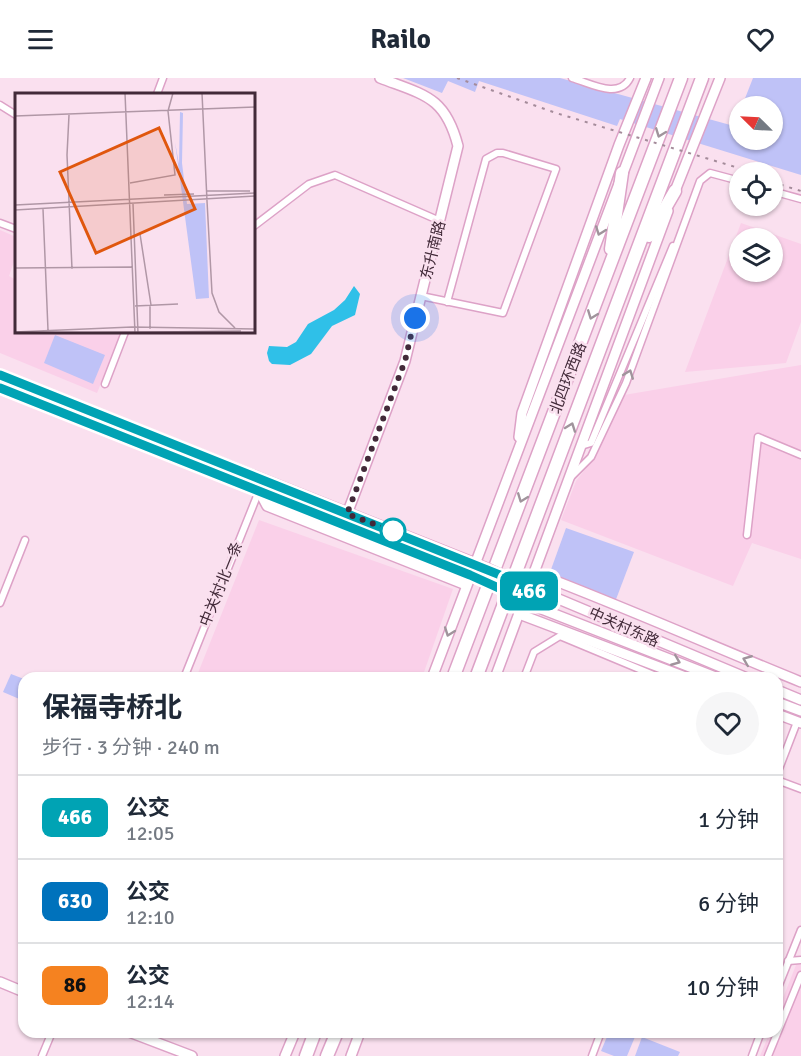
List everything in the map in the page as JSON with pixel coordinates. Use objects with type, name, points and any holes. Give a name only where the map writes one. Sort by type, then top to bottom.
[{"type":"highway","name":"北四环西路","points":[[455,672],[681,78]]},
{"type":"highway","name":"北四环西路","points":[[478,672],[702,78]]},
{"type":"highway","points":[[608,271],[622,173]]},
{"type":"highway","points":[[631,268],[675,192]]},
{"type":"highway","points":[[306,1056],[313,1038]]},
{"type":"highway","points":[[327,1056],[334,1038]]},
{"type":"street","points":[[157,93],[163,78]]},
{"type":"street","name":"东升南路","points":[[347,514],[405,361],[458,146],[452,121],[430,97],[380,78]]},
{"type":"street","points":[[572,78],[615,91],[623,88],[630,78]]},
{"type":"street","points":[[518,452],[522,413],[619,144],[646,78]]},
{"type":"street","name":"北四环西路","points":[[434,672],[466,585],[474,577],[518,452],[659,78]]},
{"type":"street","points":[[497,672],[536,573],[675,192],[720,78]]},
{"type":"street","points":[[0,105],[15,114]]},
{"type":"street","points":[[421,296],[447,302],[503,313],[556,169],[503,153],[497,153],[486,159],[447,302]]},
{"type":"street","points":[[570,479],[591,457],[626,383],[700,181],[710,173],[729,178]]},
{"type":"street","points":[[255,225],[309,184],[335,175],[440,221]]},
{"type":"street","points":[[783,194],[801,199]]},
{"type":"street","points":[[0,224],[15,229]]},
{"type":"street","points":[[582,446],[591,443],[668,255],[680,232]]},
{"type":"street","points":[[105,384],[125,333]]},
{"type":"street","name":"中关村东路","points":[[0,375],[478,564],[733,672]]},
{"type":"street","name":"中关村东路","points":[[0,388],[474,577],[615,639],[702,672]]},
{"type":"street","points":[[747,534],[758,437],[801,454]]},
{"type":"street","name":"中关村东路","points":[[259,491],[267,506],[466,585]]},
{"type":"street","name":"中关村北一条","points":[[186,672],[259,491]]},
{"type":"street","points":[[0,603],[25,540]]},
{"type":"street","name":"中关村东路","points":[[536,573],[636,611],[659,625],[776,672]]},
{"type":"street","name":"中关村东路","points":[[519,614],[652,672]]},
{"type":"street","points":[[526,672],[534,652],[560,636],[652,672]]},
{"type":"street","name":"中关村东路","points":[[783,675],[801,682]]},
{"type":"street","points":[[783,692],[801,700]]},
{"type":"street","points":[[783,704],[801,711]]},
{"type":"street","points":[[783,716],[799,723],[783,760]]},
{"type":"street","points":[[783,782],[801,789]]},
{"type":"street","points":[[783,974],[801,930]]},
{"type":"street","points":[[783,963],[801,960]]},
{"type":"street","points":[[783,1019],[801,975]]},
{"type":"street","points":[[0,982],[18,990]]},
{"type":"street","points":[[42,1056],[50,1038]]},
{"type":"street","points":[[145,1038],[192,1056]]},
{"type":"street","points":[[285,1056],[292,1038]]},
{"type":"street","points":[[351,1056],[358,1038]]},
{"type":"street","points":[[592,1056],[599,1038]]},
{"type":"street","points":[[752,1056],[759,1038]]},
{"type":"street","points":[[768,1056],[775,1038]]},
{"type":"shaded area","points":[[403,78],[560,78],[729,125],[729,150],[783,150],[783,96],[746,96],[753,78],[801,78],[801,175],[783,169],[783,162],[759,162],[620,119],[617,126],[479,81],[475,92],[448,81],[442,93]]},
{"type":"shaded area","points":[[741,223],[755,228],[739,228]]},
{"type":"shaded area","points":[[0,230],[15,237],[15,259],[9,276],[15,279],[15,333],[122,333],[97,393],[0,353]]},
{"type":"shaded area","points":[[783,238],[801,244],[801,322],[786,363],[685,372],[729,255],[729,282],[783,282]]},
{"type":"shaded area","points":[[354,286],[360,294],[355,315],[332,326],[311,354],[290,365],[272,364],[269,361],[267,353],[269,346],[287,347],[296,342],[308,324],[334,310],[345,300]]},
{"type":"shaded area","points":[[55,335],[105,355],[93,384],[44,363]]},
{"type":"shaded area","points":[[801,365],[801,559],[752,543],[733,586],[561,520],[576,481],[594,458],[624,395]]},
{"type":"shaded area","points":[[259,520],[453,589],[424,672],[198,672]]},
{"type":"shaded area","points":[[566,528],[634,552],[615,602],[549,575]]},
{"type":"shaded area","points":[[11,674],[18,677],[18,698],[3,692]]},
{"type":"shaded area","points":[[796,965],[801,965],[801,1056],[760,1056],[768,1038],[783,1038],[783,998]]},
{"type":"shaded area","points":[[606,1038],[634,1038],[627,1056],[614,1056],[601,1051]]},
{"type":"shaded area","points":[[642,1038],[680,1052],[678,1056],[635,1056]]},
{"type":"railway","points":[[457,78],[556,113],[729,165]]},
{"type":"railway","points":[[783,185],[801,191]]},
{"type":"bus line","name":"466","points":[[0,375],[285,490],[475,563],[530,587],[525,600],[470,575],[0,388]]},
{"type":"route","points":[[393,531],[347,514],[405,361],[415,318]]}]
